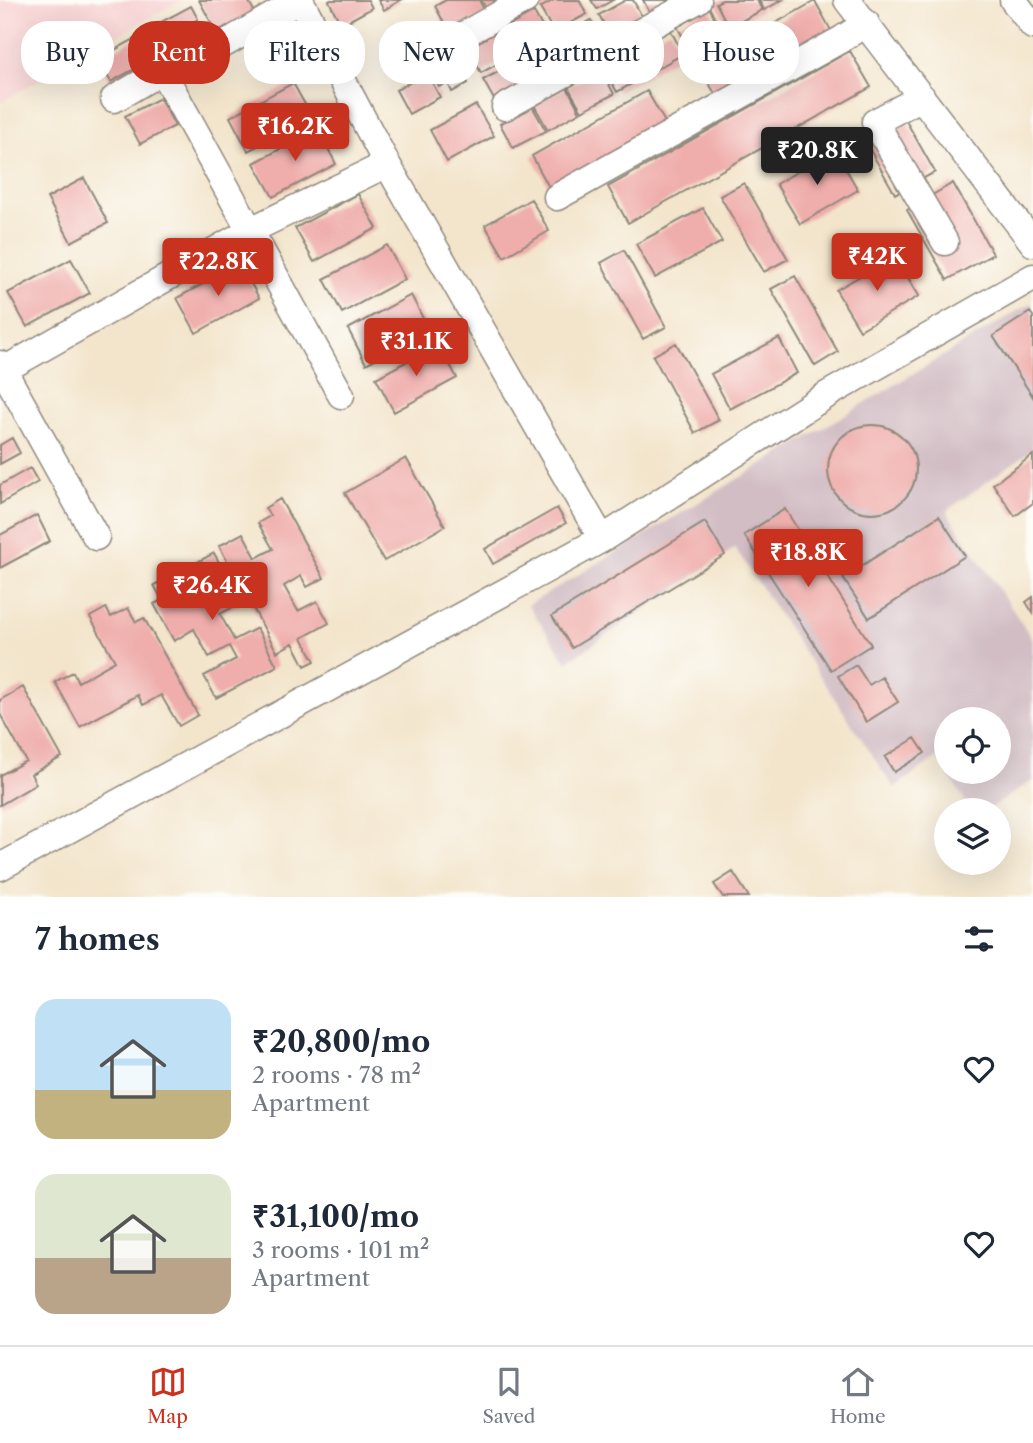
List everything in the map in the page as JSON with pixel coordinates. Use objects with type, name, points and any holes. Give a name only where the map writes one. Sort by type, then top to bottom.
[{"type":"street","points":[[230,40],[300,0],[387,164],[602,539]]},
{"type":"street","points":[[479,26],[526,0]]},
{"type":"street","points":[[505,107],[698,0]]},
{"type":"street","points":[[847,0],[1033,243]]},
{"type":"street","points":[[1013,0],[1033,26]]},
{"type":"street","points":[[557,197],[866,23]]},
{"type":"street","points":[[114,99],[140,84]]},
{"type":"street","points":[[169,84],[341,395]]},
{"type":"street","points":[[922,97],[875,122],[945,242]]},
{"type":"street","points":[[96,537],[1,369],[251,230],[387,164]]},
{"type":"street","points":[[0,866],[602,539],[830,393],[1033,277]]},
{"type":"shaded area","points":[[0,0],[181,0],[144,21],[128,21],[128,30],[114,38],[114,21],[21,21],[21,84],[32,84],[0,102]]},
{"type":"shaded area","points":[[1031,303],[1033,449],[946,511],[1033,640],[1033,780],[1006,798],[963,798],[954,784],[1011,784],[1011,707],[934,707],[934,759],[894,788],[735,548],[567,662],[528,605]]},
{"type":"building","points":[[199,0],[248,0],[258,18],[244,21],[244,26],[231,33],[230,21],[210,21]]},
{"type":"building","points":[[368,0],[372,8],[348,21],[339,21],[329,1]]},
{"type":"building","points":[[378,0],[401,0],[384,10]]},
{"type":"building","points":[[446,0],[479,0],[486,14],[473,21],[443,21],[435,6]]},
{"type":"building","points":[[481,0],[511,0],[489,13]]},
{"type":"building","points":[[554,0],[579,0],[587,14],[574,21],[548,21],[540,8]]},
{"type":"building","points":[[591,0],[613,0],[597,9]]},
{"type":"building","points":[[626,0],[633,0],[644,21],[602,21],[599,15]]},
{"type":"building","points":[[643,0],[683,0],[652,17]]},
{"type":"building","points":[[722,0],[757,0],[762,10],[742,21],[725,21],[716,3]]},
{"type":"building","points":[[759,0],[782,0],[764,10]]},
{"type":"building","points":[[815,1],[833,34],[799,53],[799,21],[779,21]]},
{"type":"building","points":[[191,6],[198,19],[194,21],[163,21]]},
{"type":"building","points":[[709,7],[716,21],[683,21]]},
{"type":"building","points":[[534,12],[539,21],[518,21]]},
{"type":"building","points":[[670,29],[678,44],[678,57],[664,65],[664,32]]},
{"type":"building","points":[[493,34],[493,66],[481,73],[479,69],[479,42]]},
{"type":"building","points":[[128,42],[128,73],[114,80],[114,50]]},
{"type":"building","points":[[850,51],[871,87],[628,223],[608,187],[791,84],[799,84],[799,80]]},
{"type":"building","points":[[493,75],[493,84],[528,84],[530,87],[497,105],[483,80]]},
{"type":"building","points":[[294,84],[312,117],[248,151],[230,117]]},
{"type":"building","points":[[407,84],[433,84],[440,97],[409,114],[396,90]]},
{"type":"building","points":[[448,84],[466,84],[452,92]]},
{"type":"building","points":[[574,84],[609,84],[614,94],[582,111],[568,87]]},
{"type":"building","points":[[613,84],[632,84],[617,92]]},
{"type":"building","points":[[709,84],[745,84],[718,99]]},
{"type":"building","points":[[567,87],[580,112],[548,130],[534,105]]},
{"type":"building","points":[[647,91],[666,124],[550,189],[532,156]]},
{"type":"building","points":[[160,98],[175,126],[140,144],[125,116]]},
{"type":"building","points":[[476,105],[494,136],[447,162],[430,130]]},
{"type":"building","points":[[532,106],[546,131],[513,148],[500,124]]},
{"type":"building","points":[[901,112],[935,172],[895,194],[861,134]]},
{"type":"building","points":[[318,129],[336,164],[273,197],[254,163]]},
{"type":"building","points":[[835,150],[858,190],[800,224],[776,184]]},
{"type":"building","points":[[84,178],[108,223],[71,242],[47,198]]},
{"type":"building","points":[[744,183],[788,259],[764,272],[720,196]]},
{"type":"building","points":[[953,183],[993,254],[947,280],[907,210]]},
{"type":"building","points":[[358,194],[377,228],[314,262],[295,228]]},
{"type":"building","points":[[531,199],[549,231],[504,257],[485,225]]},
{"type":"building","points":[[703,208],[722,242],[655,278],[636,244]]},
{"type":"building","points":[[387,245],[405,279],[342,313],[324,279]]},
{"type":"building","points":[[624,250],[666,327],[643,339],[601,263]]},
{"type":"building","points":[[895,256],[919,296],[860,330],[836,290]]},
{"type":"building","points":[[71,259],[90,293],[27,327],[8,293]]},
{"type":"building","points":[[240,264],[259,298],[196,333],[177,298]]},
{"type":"building","points":[[795,276],[838,352],[815,366],[771,289]]},
{"type":"building","points":[[411,295],[429,330],[366,364],[348,329]]},
{"type":"building","points":[[1030,312],[1033,316],[1033,397],[993,336]]},
{"type":"building","points":[[779,338],[797,373],[730,409],[711,374]]},
{"type":"building","points":[[676,343],[719,420],[695,433],[653,356]]},
{"type":"building","points":[[439,344],[457,378],[394,412],[376,378]]},
{"type":"building","points":[[872,425],[889,428],[903,438],[913,452],[916,469],[913,486],[903,500],[889,510],[872,513],[855,510],[841,500],[831,486],[828,469],[831,452],[841,438],[855,428]]},
{"type":"building","points":[[12,438],[20,453],[0,464],[0,445]]},
{"type":"building","points":[[1033,455],[1033,503],[1015,516],[993,484]]},
{"type":"building","points":[[406,458],[445,526],[384,561],[345,493]]},
{"type":"building","points":[[30,468],[38,482],[0,504],[0,485]]},
{"type":"building","points":[[280,499],[324,578],[307,587],[301,576],[284,586],[298,611],[317,601],[329,623],[302,638],[315,661],[305,666],[293,643],[277,652],[219,546],[243,533],[256,558],[273,549],[258,523],[270,516],[265,508]]},
{"type":"building","points":[[557,508],[566,523],[493,564],[485,549]]},
{"type":"building","points":[[785,509],[871,645],[831,670],[744,535]]},
{"type":"building","points":[[37,515],[50,541],[0,568],[0,535]]},
{"type":"building","points":[[939,516],[965,556],[869,618],[843,578]]},
{"type":"building","points":[[705,522],[725,555],[572,648],[552,616]]},
{"type":"building","points":[[214,553],[241,603],[220,614],[234,640],[257,628],[277,666],[216,698],[204,676],[236,659],[229,646],[209,657],[194,629],[174,641],[154,604],[162,600],[154,585]]},
{"type":"building","points":[[1033,597],[1033,613],[1026,602]]},
{"type":"building","points":[[106,608],[111,617],[128,608],[136,622],[144,618],[198,715],[179,726],[161,695],[143,705],[138,695],[80,727],[55,682],[73,672],[78,682],[115,661],[90,617]]},
{"type":"building","points":[[856,665],[869,685],[882,677],[898,702],[866,722],[838,676]]},
{"type":"building","points":[[23,687],[62,757],[31,774],[36,784],[0,805],[0,775],[26,761],[0,714],[0,700]]},
{"type":"building","points":[[915,738],[925,753],[894,772],[885,757]]},
{"type":"building","points":[[733,872],[749,897],[723,897],[714,884]]}]
